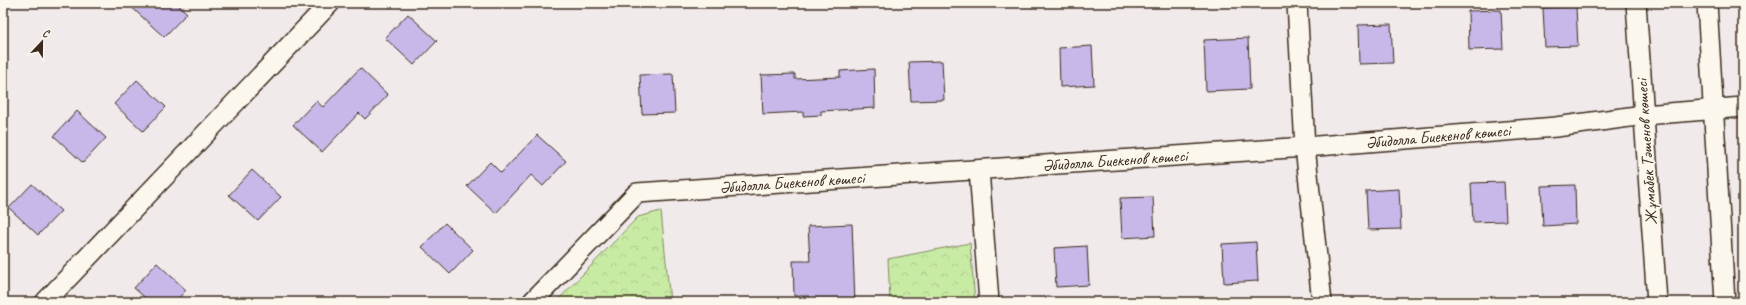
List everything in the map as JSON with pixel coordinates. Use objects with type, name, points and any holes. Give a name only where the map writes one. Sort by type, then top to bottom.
[{"type":"street","points":[[45,302],[330,3]]},
{"type":"street","points":[[1297,3],[1305,147],[1322,302]]},
{"type":"street","name":"Жұмабек Тәшенов көшесі","points":[[1636,3],[1657,302]]},
{"type":"street","points":[[1707,3],[1725,302]]},
{"type":"street","name":"Әбидолла Биекенов көшесі","points":[[532,302],[637,193],[1305,147],[1556,127],[1644,115],[1743,107]]},
{"type":"street","points":[[979,170],[989,302]]},
{"type":"green space","points":[[661,211],[670,302],[556,302],[638,217]]},
{"type":"green space","points":[[970,243],[975,302],[890,302],[888,259]]},
{"type":"building","points":[[127,3],[176,3],[187,13],[164,37]]},
{"type":"building","points":[[1576,7],[1578,46],[1545,47],[1543,8]]},
{"type":"building","points":[[1501,10],[1503,49],[1469,50],[1468,11]]},
{"type":"building","points":[[408,14],[437,41],[414,65],[385,38]]},
{"type":"building","points":[[1391,24],[1393,63],[1359,64],[1358,25]]},
{"type":"building","points":[[1248,38],[1250,89],[1206,91],[1204,40]]},
{"type":"building","points":[[1092,46],[1094,85],[1060,87],[1059,48]]},
{"type":"building","points":[[942,61],[944,100],[911,101],[909,62]]},
{"type":"building","points":[[360,68],[388,95],[365,119],[359,113],[322,152],[293,125],[316,101],[323,107]]},
{"type":"building","points":[[874,69],[875,108],[821,111],[821,115],[803,116],[803,112],[763,114],[761,75],[795,74],[795,79],[840,77],[840,71]]},
{"type":"building","points":[[673,74],[675,113],[642,114],[640,75]]},
{"type":"building","points":[[137,80],[166,107],[143,131],[114,104]]},
{"type":"building","points":[[77,111],[106,138],[83,163],[54,136]]},
{"type":"building","points":[[537,135],[566,161],[543,186],[531,175],[496,213],[467,186],[490,162],[501,173]]},
{"type":"building","points":[[252,170],[281,197],[258,221],[229,195]]},
{"type":"building","points":[[1504,182],[1506,221],[1473,222],[1471,183]]},
{"type":"building","points":[[32,184],[61,211],[38,235],[9,208]]},
{"type":"building","points":[[1575,185],[1576,224],[1543,226],[1541,186]]},
{"type":"building","points":[[1399,189],[1401,229],[1368,230],[1366,191]]},
{"type":"building","points":[[1153,197],[1155,236],[1122,238],[1120,198]]},
{"type":"building","points":[[445,223],[473,250],[450,274],[422,247]]},
{"type":"building","points":[[852,224],[855,302],[809,302],[809,296],[794,296],[793,261],[810,261],[808,226]]},
{"type":"building","points":[[1256,242],[1258,281],[1224,283],[1222,244]]},
{"type":"building","points":[[1087,246],[1089,285],[1056,287],[1054,248]]},
{"type":"building","points":[[157,263],[186,290],[175,302],[150,302],[134,288]]}]
